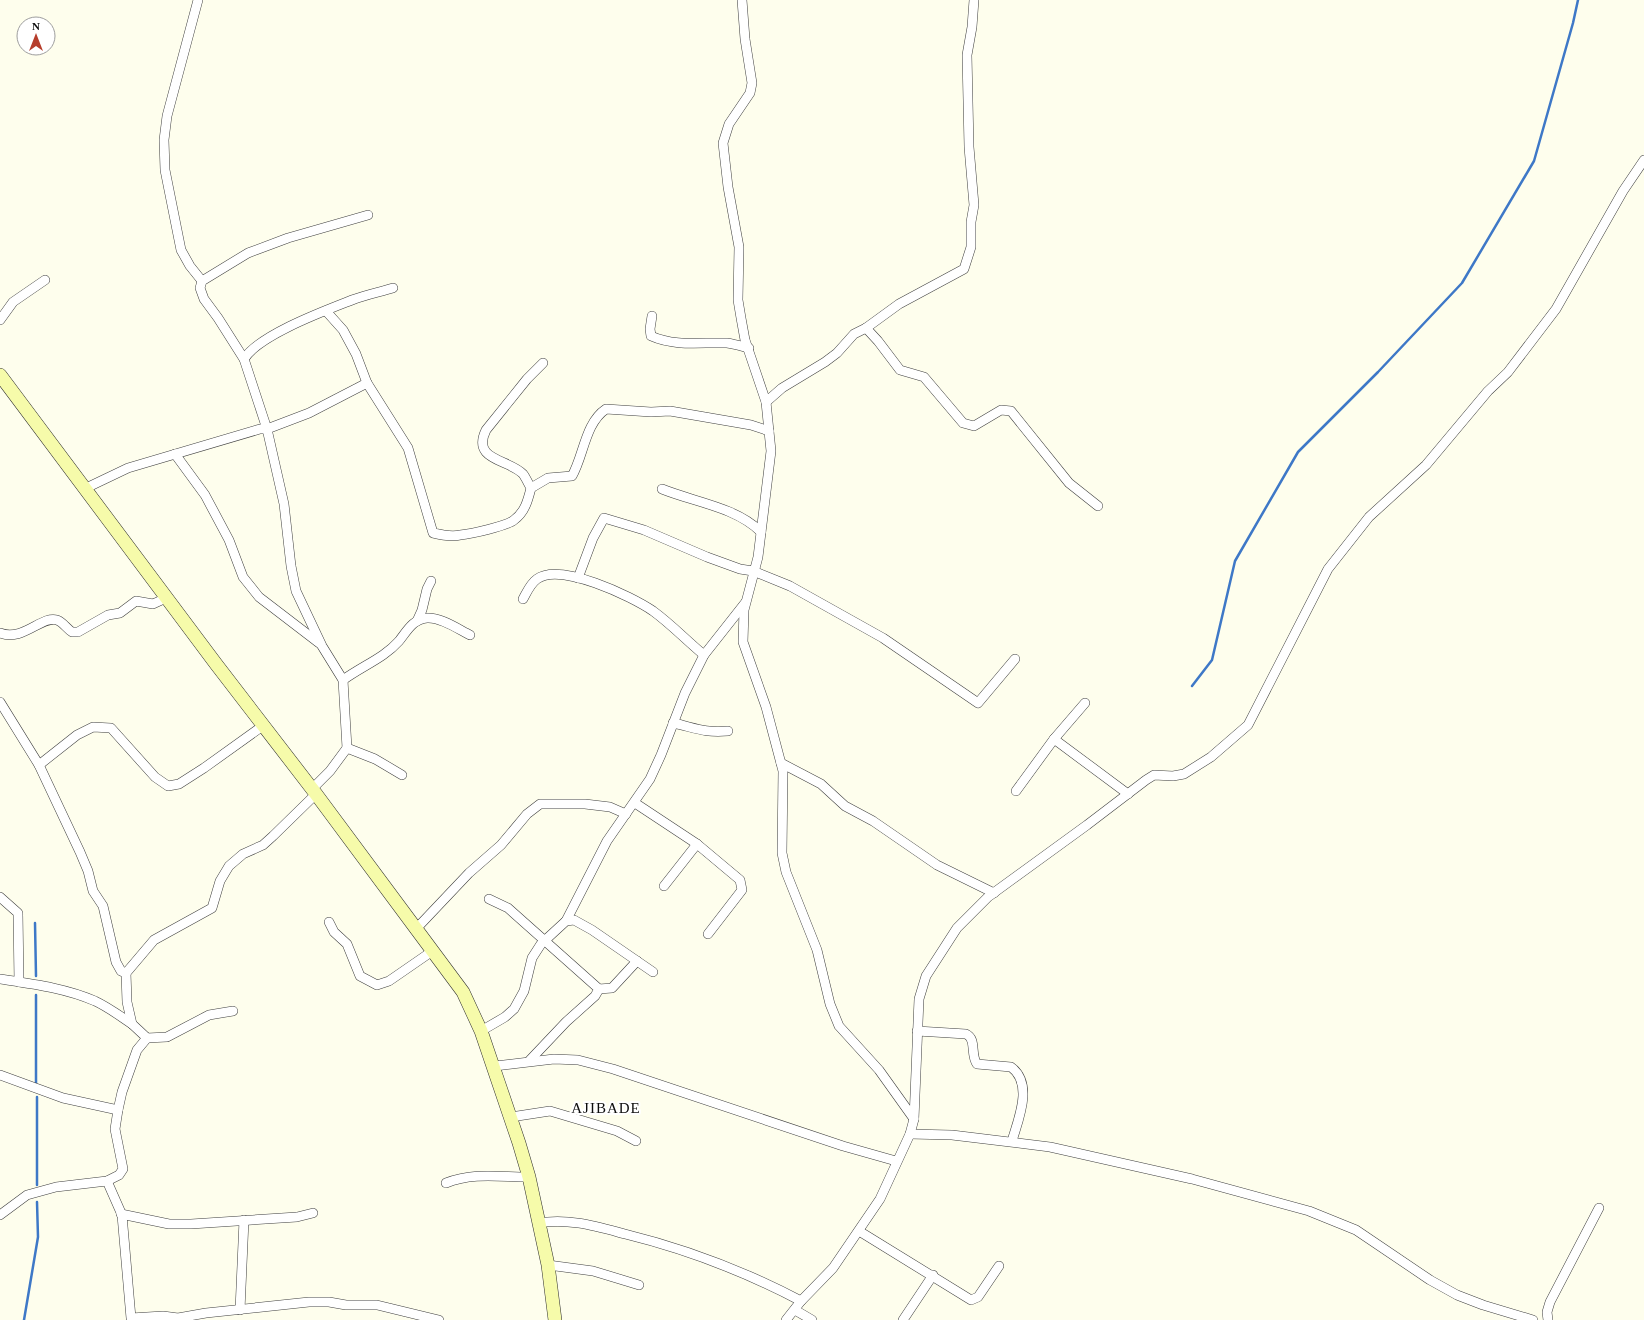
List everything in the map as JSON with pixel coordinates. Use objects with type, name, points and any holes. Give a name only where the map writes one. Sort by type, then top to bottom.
[{"type":"main road","points":[[0,375],[166,598],[314,791],[431,952],[463,992],[495,1066],[528,1177],[548,1266],[555,1320]]},
{"type":"street","points":[[198,0],[167,116],[164,148],[165,170],[181,250],[190,266],[202,281]]},
{"type":"street","points":[[742,0],[745,39],[752,83],[750,93],[729,124],[723,143],[728,187],[739,247],[738,300],[748,348],[766,402],[771,451],[770,471],[758,557],[753,571],[742,622],[743,642],[766,707],[781,763],[784,785],[781,824],[783,861],[792,889],[817,950],[830,1004],[838,1026],[879,1070],[914,1119]]},
{"type":"street","points":[[766,402],[782,388],[837,354],[854,334],[866,328],[899,304],[964,269],[971,247],[971,222],[974,205],[968,139],[967,55],[972,27],[974,0]]},
{"type":"street","points":[[786,1320],[801,1301],[833,1268],[859,1231],[880,1199],[910,1134],[914,1119],[919,999],[926,976],[957,928],[994,893],[1154,775],[1173,776],[1184,774],[1211,757],[1248,725],[1328,569],[1369,517],[1426,465],[1488,392],[1508,372],[1556,310],[1623,191],[1644,160]]},
{"type":"street","points":[[132,1024],[127,1002],[126,973],[154,940],[212,908],[221,877],[228,866],[243,854],[263,844],[273,836],[314,791],[347,748],[343,680],[322,646],[296,591],[291,566],[284,504],[267,429],[244,359],[204,299],[200,288],[202,281],[248,253],[288,238],[368,215]]},
{"type":"street","points":[[0,320],[13,302],[45,280]]},
{"type":"street","points":[[244,359],[249,351],[265,340],[326,311],[353,300],[394,288]]},
{"type":"street","points":[[326,311],[343,330],[356,354],[367,383],[408,448],[433,533],[443,536],[460,535],[507,525],[520,515],[527,504],[531,488],[522,473],[489,457],[484,447],[482,438],[486,430],[527,379],[543,364]]},
{"type":"street","points":[[652,316],[650,329],[651,336],[664,342],[684,344],[728,343],[748,348]]},
{"type":"street","points":[[866,328],[900,370],[924,377],[963,423],[974,426],[1001,410],[1011,411],[1069,483],[1098,506]]},
{"type":"street","points":[[84,489],[128,468],[260,429],[267,429],[309,413],[367,383]]},
{"type":"street","points":[[531,488],[548,478],[572,476],[578,464],[593,422],[606,409],[651,412],[670,411],[751,425],[770,431]]},
{"type":"street","points":[[175,454],[205,495],[229,540],[243,577],[259,597],[322,646]]},
{"type":"street","points":[[662,489],[725,511],[747,521],[761,532]]},
{"type":"street","points":[[578,578],[593,538],[604,518],[644,530],[740,569],[753,571],[790,586],[883,638],[978,703],[1015,659]]},
{"type":"street","points":[[523,599],[536,579],[545,575],[556,573],[578,578],[619,592],[637,601],[654,612],[704,655]]},
{"type":"street","points":[[417,621],[431,581]]},
{"type":"street","points":[[0,634],[16,634],[32,630],[49,620],[58,620],[72,632],[78,632],[108,616],[120,613],[136,601],[153,604],[166,598]]},
{"type":"street","points":[[481,1031],[505,1017],[520,1002],[532,958],[545,940],[566,921],[607,841],[650,780],[674,723],[685,692],[704,655],[746,602]]},
{"type":"street","points":[[343,680],[386,653],[399,641],[412,624],[417,621],[427,618],[436,619],[470,635]]},
{"type":"street","points":[[0,702],[38,765],[80,852],[88,871],[93,891],[103,906],[116,962],[121,971],[126,973]]},
{"type":"street","points":[[1016,790],[1054,739],[1085,703]]},
{"type":"street","points":[[674,723],[698,730],[712,732],[728,731]]},
{"type":"street","points":[[38,765],[77,735],[93,727],[111,728],[155,777],[168,786],[179,784],[264,725]]},
{"type":"street","points":[[1054,739],[1128,794]]},
{"type":"street","points":[[347,748],[375,759],[402,775]]},
{"type":"street","points":[[781,763],[821,784],[845,806],[874,821],[937,865],[994,893]]},
{"type":"street","points":[[635,803],[697,844],[740,880],[742,890],[708,934]]},
{"type":"street","points":[[415,930],[469,873],[501,845],[528,814],[540,804],[585,804],[610,807],[626,814]]},
{"type":"street","points":[[664,886],[697,844]]},
{"type":"street","points":[[0,897],[18,913],[19,982]]},
{"type":"street","points":[[489,899],[508,908],[599,989],[612,988],[637,961]]},
{"type":"street","points":[[566,921],[574,920],[592,930],[653,972]]},
{"type":"street","points":[[329,922],[334,932],[347,944],[360,976],[377,985],[389,981],[431,952]]},
{"type":"street","points":[[0,978],[50,986],[97,1002],[132,1024],[147,1038],[167,1037],[209,1014],[233,1011]]},
{"type":"street","points":[[530,1060],[566,1022],[594,996],[599,989]]},
{"type":"street","points":[[917,1030],[966,1034],[971,1039],[974,1060],[977,1064],[1011,1067],[1016,1070],[1020,1076],[1024,1096],[1012,1141]]},
{"type":"street","points":[[1,1213],[27,1195],[56,1187],[108,1181],[119,1175],[123,1169],[115,1130],[118,1110],[138,1050],[147,1038]]},
{"type":"street","points":[[495,1066],[530,1060],[578,1060],[613,1069],[843,1146],[896,1162]]},
{"type":"street","points":[[0,1075],[63,1098],[118,1110]]},
{"type":"street","points":[[511,1117],[550,1111],[617,1131],[636,1141]]},
{"type":"street","points":[[910,1134],[952,1135],[1050,1146],[1192,1179],[1309,1211],[1356,1230],[1430,1280],[1457,1295],[1483,1305],[1533,1320]]},
{"type":"street","points":[[446,1184],[459,1178],[481,1175],[528,1177]]},
{"type":"street","points":[[108,1181],[121,1214],[131,1318],[163,1316],[178,1318],[206,1313],[309,1302],[329,1302],[346,1305],[377,1305],[439,1320]]},
{"type":"street","points":[[1548,1320],[1547,1312],[1550,1302],[1599,1208]]},
{"type":"street","points":[[121,1214],[169,1224],[191,1224],[298,1217],[313,1213]]},
{"type":"street","points":[[240,1310],[244,1220]]},
{"type":"street","points":[[538,1223],[556,1220],[576,1221],[649,1240],[704,1257],[778,1288],[801,1301]]},
{"type":"street","points":[[859,1231],[933,1275],[971,1300],[978,1297],[999,1266]]},
{"type":"street","points":[[548,1266],[593,1270],[639,1285]]},
{"type":"street","points":[[902,1320],[933,1275]]},
{"type":"street","points":[[795,1310],[812,1320]]},
{"type":"waterway","points":[[1192,686],[1212,660],[1235,561],[1298,452],[1378,372],[1462,283],[1534,161],[1573,23],[1578,0]]},
{"type":"waterway","points":[[35,923],[36,976]]},
{"type":"waterway","points":[[36,995],[36,1083]]},
{"type":"waterway","points":[[37,1097],[37,1185]]},
{"type":"waterway","points":[[24,1320],[38,1237],[37,1202]]},
{"type":"district","name":"AJIBADE","points":[[606,1108]]}]
